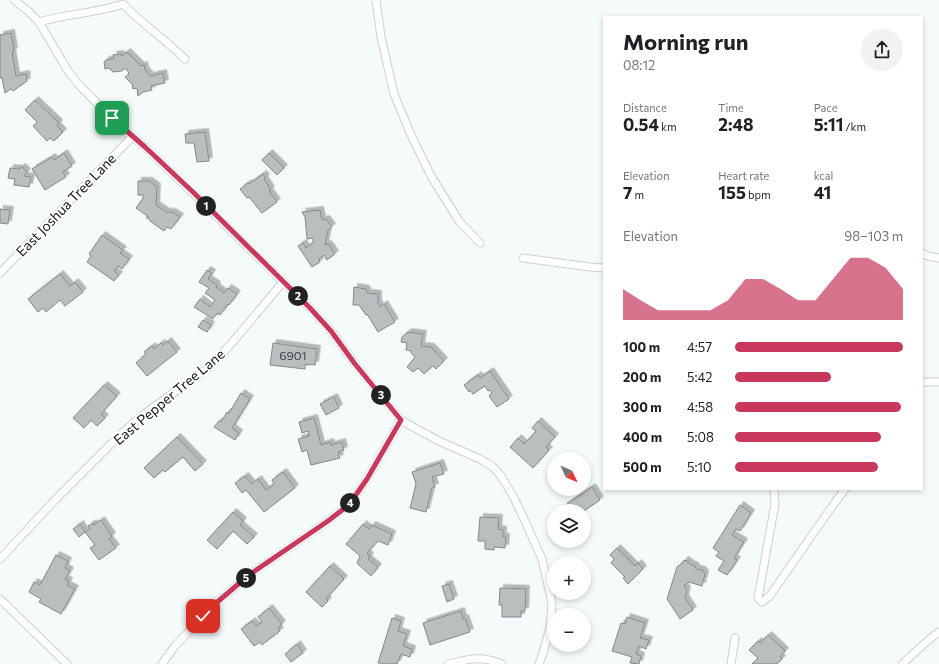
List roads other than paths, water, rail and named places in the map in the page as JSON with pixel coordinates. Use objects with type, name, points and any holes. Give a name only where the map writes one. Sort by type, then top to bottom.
[{"type":"street","points":[[14,0],[39,22],[68,71],[80,86],[132,137],[194,193],[310,308],[331,331],[355,364],[401,420],[413,428],[441,442],[480,459],[492,467],[501,476],[513,496],[542,559],[552,605],[550,628],[539,664]]},
{"type":"street","points":[[376,0],[381,37],[394,94],[411,135],[431,176],[459,221],[480,243]]},
{"type":"street","points":[[39,22],[109,8],[125,2],[135,16],[185,59]]},
{"type":"street","name":"East Joshua Tree Lane","points":[[0,273],[132,137]]},
{"type":"street","points":[[923,253],[928,256],[939,258]]},
{"type":"street","points":[[523,258],[603,268]]},
{"type":"street","name":"East Pepper Tree Lane","points":[[0,559],[55,500],[121,434],[144,414],[216,360],[283,282]]},
{"type":"street","points":[[923,382],[939,382]]},
{"type":"street","points":[[162,664],[175,646],[215,604],[238,584],[254,571],[346,507],[367,479],[401,420]]},
{"type":"street","points":[[774,490],[775,504],[758,598],[762,602],[769,597],[844,490]]},
{"type":"street","points":[[0,599],[67,664]]},
{"type":"street","points":[[902,664],[932,636],[939,632]]},
{"type":"street","points":[[731,664],[735,638]]},
{"type":"street","points":[[448,664],[472,658],[502,664]]}]
